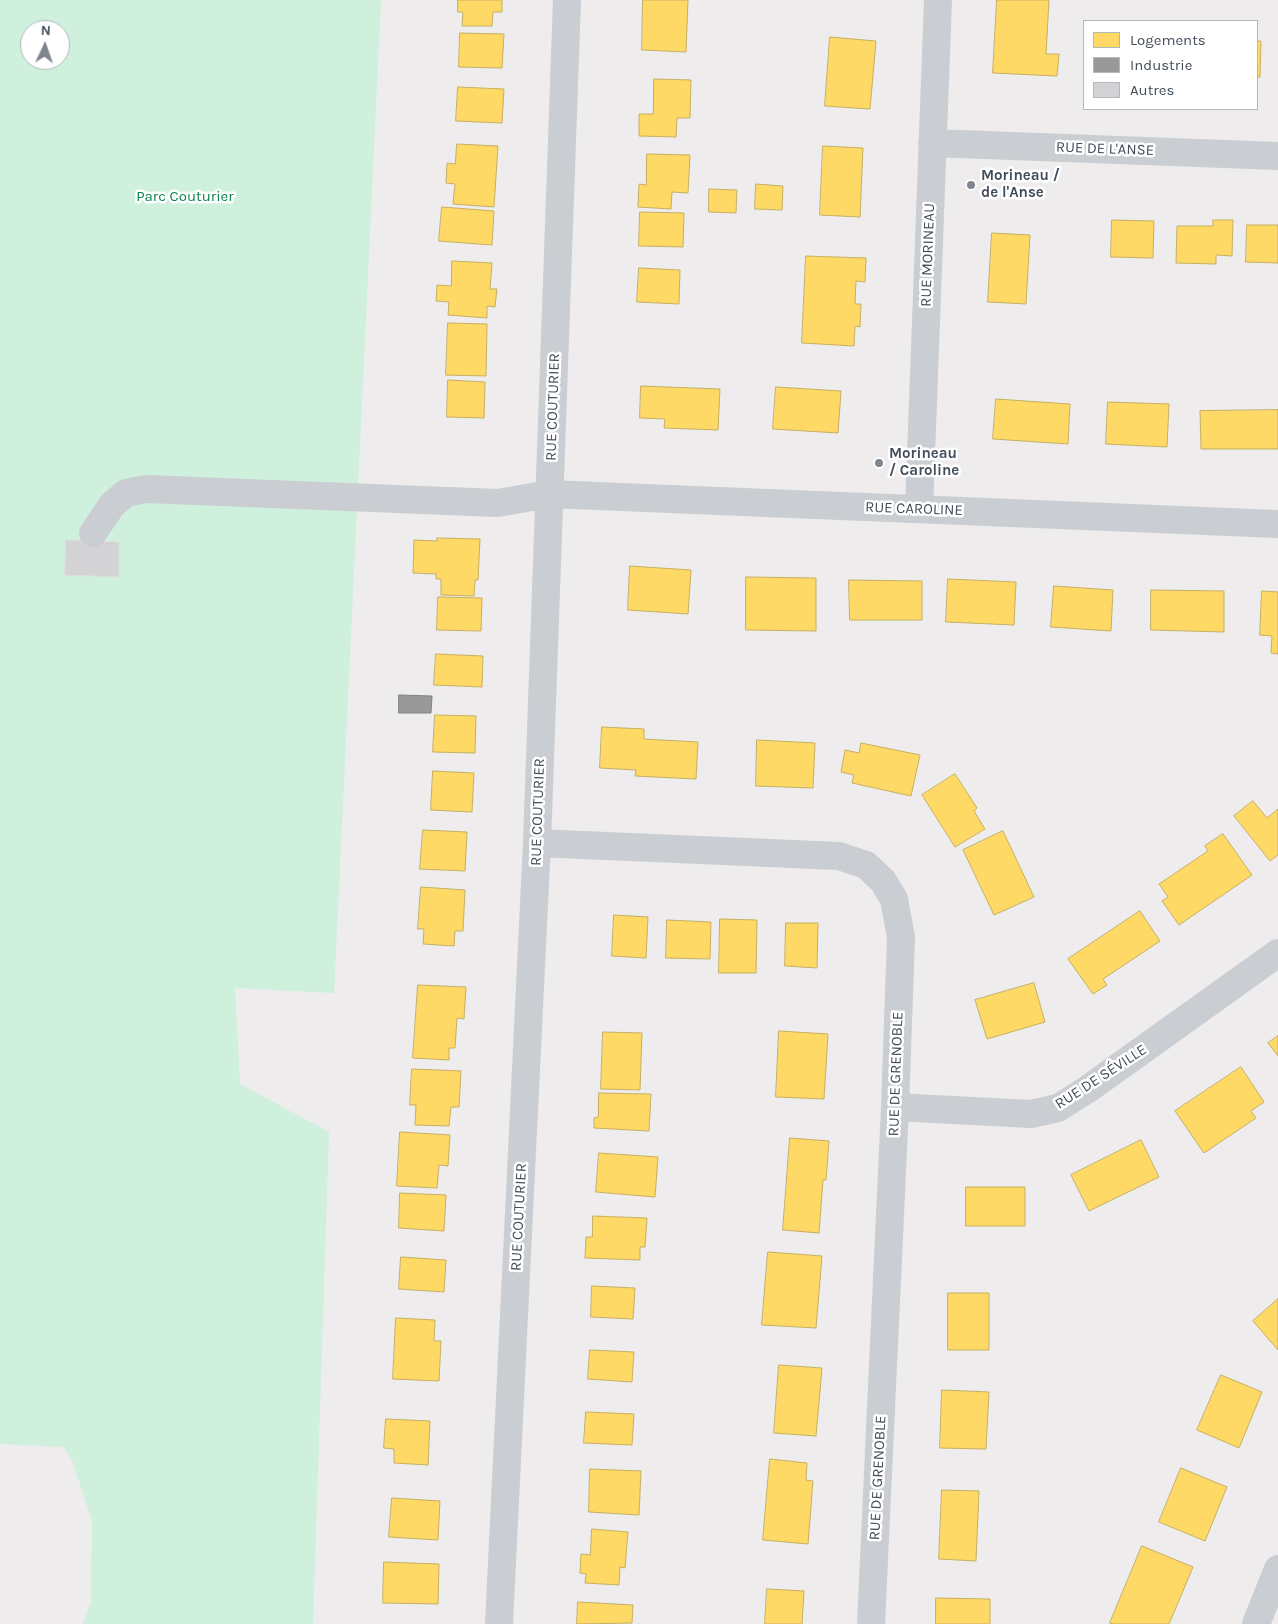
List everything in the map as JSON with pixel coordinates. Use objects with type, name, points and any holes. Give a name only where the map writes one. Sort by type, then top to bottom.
[{"type":"street","name":"RUE COUTURIER","points":[[499,1624],[537,843],[567,0]]},
{"type":"street","name":"RUE MORINEAU","points":[[919,510],[938,0]]},
{"type":"street","name":"RUE DE L'ANSE","points":[[932,143],[1278,156]]},
{"type":"street","name":"RUE CAROLINE","points":[[93,533],[112,505],[126,493],[146,489],[498,503],[550,494],[1278,524]]},
{"type":"street","name":"RUE DE GRENOBLE","points":[[537,843],[839,856],[866,864],[883,881],[894,899],[901,937],[871,1624]]},
{"type":"street","name":"RUE DE SÉVILLE","points":[[895,1107],[1031,1114],[1058,1108],[1278,953]]},
{"type":"street","points":[[1256,1624],[1278,1569]]},
{"type":"green space","name":"Parc Couturier","points":[[0,0],[381,0],[334,993],[235,988],[240,1084],[329,1132],[313,1624],[83,1624],[91,1602],[92,1521],[72,1460],[64,1447],[0,1444]]},
{"type":"building: Logements","points":[[458,0],[502,0],[502,12],[493,12],[492,26],[462,26],[463,12],[458,12]]},
{"type":"building: Logements","points":[[643,0],[688,0],[686,52],[642,50]]},
{"type":"building: Logements","points":[[997,0],[1049,0],[1046,54],[1059,54],[1057,76],[993,73]]},
{"type":"building: Logements","points":[[460,33],[504,34],[502,68],[459,67]]},
{"type":"building: Logements","points":[[830,37],[876,41],[870,109],[825,106]]},
{"type":"building: Logements","points":[[1258,41],[1261,41],[1260,77],[1258,77]]},
{"type":"building: Logements","points":[[654,79],[691,80],[690,118],[677,118],[676,137],[639,136],[639,114],[653,114]]},
{"type":"building: Logements","points":[[458,87],[504,89],[502,123],[456,121]]},
{"type":"building: Logements","points":[[457,144],[498,146],[494,207],[453,204],[455,184],[446,183],[447,163],[455,164]]},
{"type":"building: Logements","points":[[823,146],[863,148],[860,217],[820,215]]},
{"type":"building: Logements","points":[[647,154],[690,155],[688,193],[672,192],[671,209],[638,207],[639,184],[646,185]]},
{"type":"building: Logements","points":[[756,184],[783,186],[782,210],[755,209]]},
{"type":"building: Logements","points":[[709,189],[737,190],[736,213],[709,212]]},
{"type":"building: Logements","points":[[442,207],[494,211],[492,245],[439,241]]},
{"type":"building: Logements","points":[[640,212],[684,213],[683,247],[639,246]]},
{"type":"building: Logements","points":[[1112,220],[1154,221],[1153,258],[1111,257]]},
{"type":"building: Logements","points":[[1213,220],[1233,220],[1232,256],[1216,255],[1216,264],[1176,263],[1177,226],[1213,226]]},
{"type":"building: Logements","points":[[1247,225],[1278,225],[1278,263],[1246,262]]},
{"type":"building: Logements","points":[[992,233],[1030,235],[1026,304],[988,302]]},
{"type":"building: Logements","points":[[806,256],[866,258],[865,282],[856,281],[855,304],[861,304],[860,327],[855,326],[854,346],[802,343]]},
{"type":"building: Logements","points":[[452,261],[492,263],[490,289],[497,289],[495,307],[487,306],[487,318],[448,315],[449,302],[436,301],[437,285],[451,286]]},
{"type":"building: Logements","points":[[639,268],[680,270],[679,304],[637,302]]},
{"type":"building: Logements","points":[[448,323],[487,324],[486,376],[446,375]]},
{"type":"building: Logements","points":[[448,380],[485,382],[484,418],[447,417]]},
{"type":"building: Logements","points":[[641,386],[720,389],[718,430],[664,428],[665,419],[640,418]]},
{"type":"building: Logements","points":[[776,387],[841,391],[838,433],[773,429]]},
{"type":"building: Logements","points":[[996,399],[1070,404],[1068,444],[993,439]]},
{"type":"building: Logements","points":[[1108,402],[1169,404],[1167,447],[1106,444]]},
{"type":"building: Logements","points":[[1278,410],[1278,449],[1201,449],[1200,411]]},
{"type":"building: Logements","points":[[437,538],[480,539],[478,580],[475,580],[474,596],[441,595],[441,579],[436,579],[436,574],[413,573],[414,540],[437,541]]},
{"type":"building: Logements","points":[[630,566],[691,570],[688,614],[628,610]]},
{"type":"building: Logements","points":[[746,577],[816,578],[816,631],[746,630]]},
{"type":"building: Logements","points":[[948,579],[1016,582],[1014,625],[946,622]]},
{"type":"building: Logements","points":[[849,580],[922,581],[922,620],[850,620]]},
{"type":"building: Logements","points":[[1054,586],[1113,590],[1111,631],[1051,627]]},
{"type":"building: Logements","points":[[1151,590],[1224,591],[1224,632],[1151,630]]},
{"type":"building: Logements","points":[[1262,591],[1278,592],[1278,654],[1271,653],[1272,636],[1260,635]]},
{"type":"building: Logements","points":[[438,597],[482,598],[481,631],[437,630]]},
{"type":"building: Logements","points":[[436,654],[483,656],[482,687],[434,685]]},
{"type":"building: Logements","points":[[435,715],[476,716],[475,753],[433,752]]},
{"type":"building: Logements","points":[[602,727],[644,729],[644,739],[698,742],[696,779],[635,776],[636,770],[600,768]]},
{"type":"building: Logements","points":[[757,740],[815,743],[813,788],[756,786]]},
{"type":"building: Logements","points":[[861,743],[920,755],[911,796],[852,783],[854,775],[841,772],[845,750],[859,753]]},
{"type":"building: Logements","points":[[433,771],[474,773],[472,812],[431,810]]},
{"type":"building: Logements","points":[[955,774],[977,808],[974,811],[985,829],[955,847],[922,795]]},
{"type":"building: Logements","points":[[1253,801],[1267,818],[1278,809],[1278,855],[1270,861],[1234,816]]},
{"type":"building: Logements","points":[[423,830],[467,832],[465,871],[420,869]]},
{"type":"building: Logements","points":[[1003,831],[1034,897],[994,915],[963,850]]},
{"type":"building: Logements","points":[[1223,834],[1252,875],[1179,925],[1162,901],[1168,897],[1159,884],[1208,851],[1205,846]]},
{"type":"building: Logements","points":[[421,887],[465,890],[463,931],[455,931],[454,946],[423,944],[424,929],[418,929]]},
{"type":"building: Logements","points":[[1140,911],[1160,941],[1103,979],[1107,985],[1093,994],[1068,959]]},
{"type":"building: Logements","points":[[614,915],[648,917],[646,958],[612,956]]},
{"type":"building: Logements","points":[[720,919],[757,920],[756,973],[719,973]]},
{"type":"building: Logements","points":[[667,920],[711,922],[710,959],[666,958]]},
{"type":"building: Logements","points":[[786,923],[818,923],[817,968],[785,966]]},
{"type":"building: Logements","points":[[1034,983],[1045,1022],[987,1039],[975,1000]]},
{"type":"building: Logements","points":[[418,985],[466,987],[464,1019],[457,1018],[455,1048],[449,1048],[449,1060],[413,1058]]},
{"type":"building: Logements","points":[[779,1031],[828,1034],[824,1099],[776,1097]]},
{"type":"building: Logements","points":[[603,1032],[642,1033],[640,1090],[601,1089]]},
{"type":"building: Logements","points":[[1278,1036],[1278,1056],[1268,1043]]},
{"type":"building: Logements","points":[[1241,1067],[1264,1102],[1251,1111],[1256,1118],[1204,1153],[1175,1111]]},
{"type":"building: Logements","points":[[412,1069],[461,1071],[459,1107],[451,1107],[449,1126],[415,1125],[416,1105],[410,1105]]},
{"type":"building: Logements","points":[[599,1093],[651,1094],[649,1131],[594,1128],[594,1118],[598,1117]]},
{"type":"building: Logements","points":[[400,1132],[450,1135],[448,1166],[439,1165],[437,1188],[397,1186]]},
{"type":"building: Logements","points":[[790,1138],[829,1141],[826,1180],[823,1180],[819,1233],[783,1230]]},
{"type":"building: Logements","points":[[1141,1140],[1159,1177],[1089,1211],[1071,1175]]},
{"type":"building: Logements","points":[[599,1153],[658,1157],[655,1197],[596,1192]]},
{"type":"building: Logements","points":[[966,1187],[1025,1187],[1025,1226],[966,1226]]},
{"type":"building: Logements","points":[[400,1193],[446,1195],[444,1231],[399,1228]]},
{"type":"building: Logements","points":[[593,1216],[647,1218],[645,1247],[640,1247],[640,1260],[585,1258],[586,1237],[592,1237]]},
{"type":"building: Logements","points":[[768,1252],[822,1256],[816,1328],[762,1325]]},
{"type":"building: Logements","points":[[401,1257],[446,1260],[444,1292],[399,1289]]},
{"type":"building: Logements","points":[[592,1286],[635,1288],[633,1319],[591,1317]]},
{"type":"building: Logements","points":[[948,1293],[989,1293],[989,1350],[948,1350]]},
{"type":"building: Logements","points":[[1278,1299],[1278,1350],[1253,1321]]},
{"type":"building: Logements","points":[[396,1318],[435,1320],[434,1341],[441,1341],[439,1381],[393,1379]]},
{"type":"building: Logements","points":[[590,1350],[634,1352],[632,1382],[588,1379]]},
{"type":"building: Logements","points":[[779,1365],[822,1368],[816,1436],[774,1433]]},
{"type":"building: Logements","points":[[1221,1375],[1262,1392],[1239,1448],[1197,1430]]},
{"type":"building: Logements","points":[[942,1390],[989,1392],[986,1449],[940,1448]]},
{"type":"building: Logements","points":[[586,1412],[634,1414],[632,1445],[584,1443]]},
{"type":"building: Logements","points":[[386,1419],[430,1421],[428,1465],[394,1463],[394,1449],[384,1448]]},
{"type":"building: Logements","points":[[770,1459],[807,1463],[806,1480],[813,1481],[808,1544],[763,1540]]},
{"type":"building: Logements","points":[[1181,1468],[1227,1487],[1205,1541],[1159,1522]]},
{"type":"building: Logements","points":[[590,1469],[641,1471],[639,1515],[589,1512]]},
{"type":"building: Logements","points":[[942,1490],[979,1491],[976,1561],[939,1559]]},
{"type":"building: Logements","points":[[392,1498],[440,1501],[438,1540],[389,1537]]},
{"type":"building: Logements","points":[[592,1529],[628,1532],[625,1568],[620,1567],[619,1585],[585,1583],[586,1574],[580,1573],[581,1554],[590,1555]]},
{"type":"building: Logements","points":[[1142,1546],[1193,1567],[1169,1624],[1110,1623]]},
{"type":"building: Logements","points":[[384,1562],[439,1564],[438,1604],[383,1603]]},
{"type":"building: Logements","points":[[767,1589],[804,1591],[802,1624],[765,1624]]},
{"type":"building: Logements","points":[[936,1598],[990,1599],[990,1624],[936,1624]]},
{"type":"building: Logements","points":[[578,1602],[633,1605],[632,1623],[577,1624]]},
{"type":"building: Industrie","points":[[399,695],[432,696],[431,713],[399,713]]},
{"type":"building: Autres","points":[[66,540],[119,542],[119,577],[65,575]]},
{"type":"place","name":"Morineau / de l'Anse","points":[[971,185]]},
{"type":"place","name":"Morineau / Caroline","points":[[879,463]]}]
